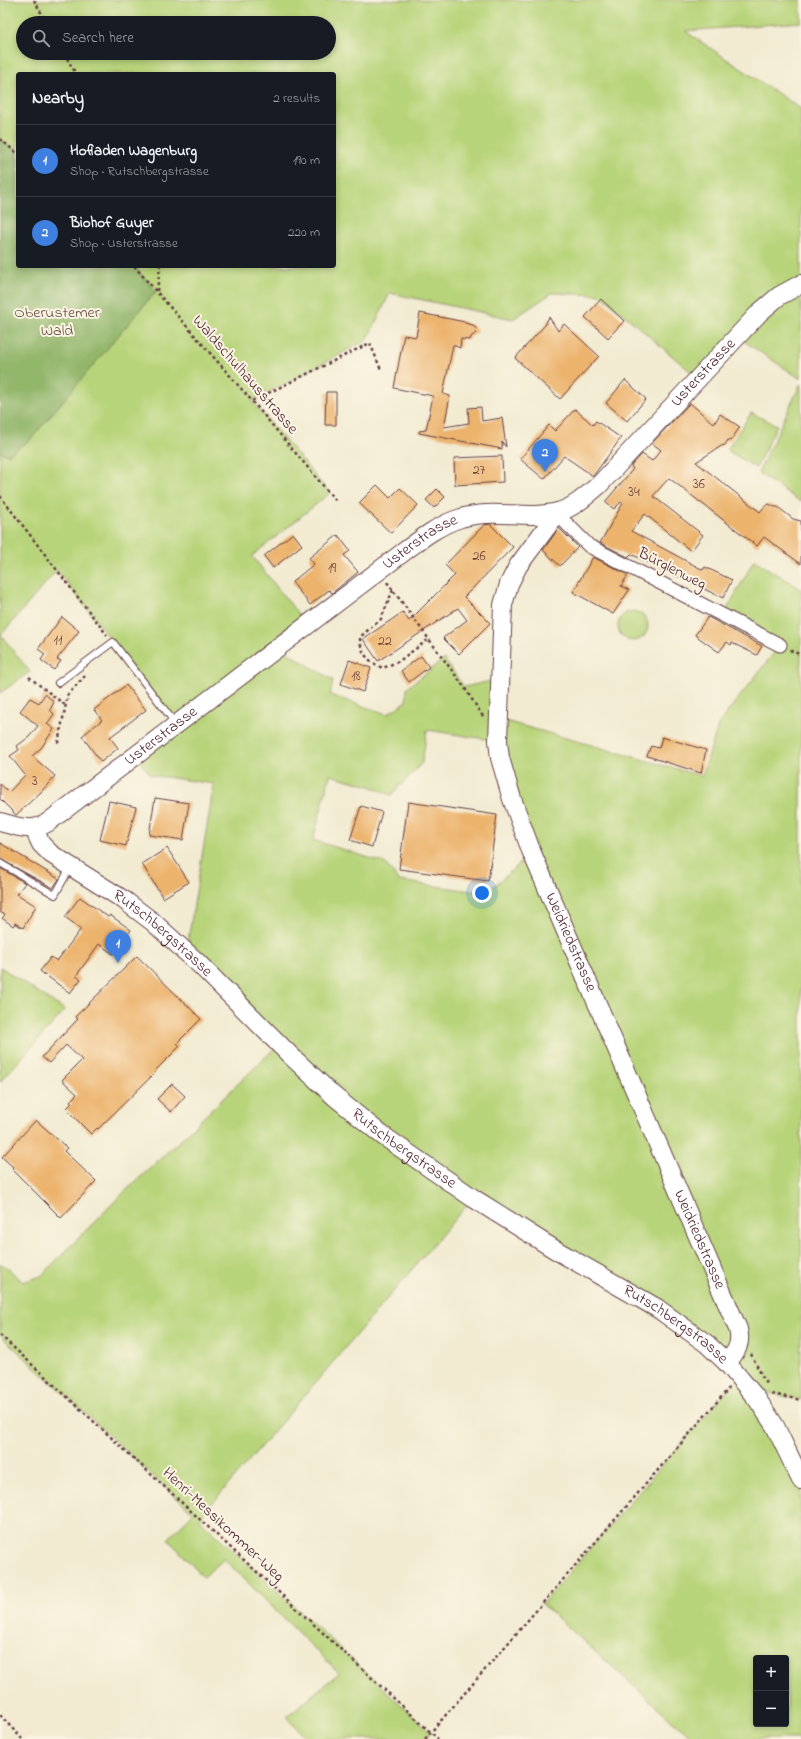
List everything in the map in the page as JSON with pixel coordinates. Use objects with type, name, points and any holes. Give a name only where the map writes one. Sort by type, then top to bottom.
[{"type":"street","name":"Usterstrasse","points":[[34,829],[41,827],[53,819],[176,724],[428,534],[445,524],[461,518],[479,515],[558,512],[571,506],[599,485],[760,312],[779,296],[801,284]]},
{"type":"street","name":"Bürglenweg","points":[[558,512],[564,521],[589,546],[780,645]]},
{"type":"street","name":"Weidriedstrasse","points":[[558,512],[518,566],[509,584],[503,605],[498,719],[500,758],[512,799],[532,853],[735,1322],[740,1336],[740,1343]]},
{"type":"street","points":[[0,822],[20,828],[34,829]]},
{"type":"street","name":"Rutschbergstrasse","points":[[34,829],[38,839],[46,849],[124,900],[153,922],[200,964],[291,1056],[335,1097],[382,1135],[473,1198],[554,1249],[657,1308],[701,1339],[727,1363],[756,1399],[775,1426],[801,1480]]},
{"type":"street","points":[[727,1363],[740,1343]]},
{"type":"lane","points":[[58,683],[113,642],[176,724]]},
{"type":"lane","points":[[0,863],[55,895],[71,866]]},
{"type":"path","points":[[34,0],[43,16]]},
{"type":"path","points":[[68,60],[75,72]]},
{"type":"path","points":[[0,139],[16,152]]},
{"type":"path","name":"Waldschulhausstrasse","points":[[136,268],[252,401],[336,501]]},
{"type":"path","points":[[156,292],[160,268]]},
{"type":"path","points":[[252,401],[370,343],[381,370]]},
{"type":"path","points":[[0,496],[113,642]]},
{"type":"path","points":[[379,571],[464,687],[485,721]]},
{"type":"path","points":[[393,590],[381,619],[360,636],[360,647],[372,663],[382,668],[399,661],[429,639]]},
{"type":"path","points":[[58,743],[68,694],[89,672]]},
{"type":"path","points":[[29,677],[65,705]]},
{"type":"path","name":"Henri-Messikommer-Weg","points":[[0,1335],[438,1739]]},
{"type":"path","points":[[740,1343],[748,1347],[767,1387]]},
{"type":"path","points":[[425,1739],[739,1377]]},
{"type":"path","points":[[770,1393],[801,1400]]},
{"type":"path","points":[[0,1716],[22,1739]]},
{"type":"green space","points":[[0,0],[801,0],[801,22],[685,31],[801,109],[801,379],[736,336],[698,378],[601,295],[552,293],[513,319],[390,293],[367,340],[252,401],[330,493],[252,556],[307,625],[278,647],[333,680],[330,695],[387,714],[406,702],[407,688],[444,659],[464,687],[500,679],[498,719],[702,776],[719,723],[780,645],[724,615],[754,560],[801,589],[801,1400],[770,1393],[757,1399],[801,1480],[801,1739],[693,1739],[542,1604],[739,1377],[727,1363],[473,1198],[199,1519],[431,1732],[425,1739],[307,1739],[286,1717],[339,1673],[224,1559],[203,1577],[168,1539],[193,1513],[0,1335],[0,1264],[5,1266],[23,1282],[41,1276],[119,1197],[279,1044],[186,952],[214,784],[151,775],[135,756],[176,724],[57,570],[1,635],[30,672],[0,693],[0,452],[8,455],[156,292],[136,268],[336,268],[336,72],[16,72],[16,152],[0,139]],"holes":[[[427,730],[498,741],[532,853],[486,893],[399,881],[385,863],[313,840],[330,775],[370,786],[391,795],[422,763]]]},
{"type":"green space","name":"Oberustemer Wald","points":[[0,139],[16,152],[16,268],[136,268],[156,291],[30,440],[8,455],[0,452]]},
{"type":"green space","points":[[801,383],[801,502],[758,473]]},
{"type":"green space","points":[[751,413],[777,425],[756,468],[727,450]]},
{"type":"green space","points":[[633,611],[644,615],[648,626],[644,637],[633,641],[622,637],[618,626],[622,615]]},
{"type":"green space","points":[[0,967],[65,1010],[0,1082]]},
{"type":"building","points":[[601,299],[624,321],[608,338],[585,317]]},
{"type":"building","points":[[420,313],[465,322],[473,325],[477,330],[470,340],[461,339],[460,348],[453,345],[443,394],[450,396],[444,427],[469,423],[468,408],[481,407],[482,421],[502,418],[506,447],[502,442],[502,449],[419,433],[419,431],[426,430],[433,396],[394,388],[404,335],[416,337]]},
{"type":"building","points":[[549,317],[558,331],[564,324],[599,356],[560,399],[515,358],[545,325]]},
{"type":"building","points":[[625,380],[646,399],[627,421],[606,403]]},
{"type":"building","points":[[326,392],[336,392],[336,425],[325,425]]},
{"type":"building","points":[[690,403],[714,424],[720,414],[740,427],[730,441],[728,440],[724,446],[723,445],[696,462],[760,512],[769,504],[778,507],[793,519],[801,521],[801,564],[764,537],[757,546],[669,478],[653,496],[703,535],[691,551],[645,514],[631,531],[703,570],[705,567],[732,580],[723,598],[631,554],[628,557],[600,543],[623,503],[621,502],[614,509],[605,502],[633,469],[631,466],[642,454],[652,461],[661,450],[652,443]]},
{"type":"building","points":[[575,409],[593,425],[596,421],[621,438],[593,476],[564,456],[544,479],[520,459],[549,425],[555,431]]},
{"type":"building","points":[[502,456],[503,482],[455,485],[454,458]]},
{"type":"building","points":[[377,485],[390,498],[400,488],[418,505],[391,533],[359,503]]},
{"type":"building","points":[[437,489],[445,497],[434,508],[426,500]]},
{"type":"building","points":[[490,524],[513,547],[464,597],[490,623],[459,654],[443,638],[467,620],[458,608],[378,661],[363,639],[403,612],[409,621],[455,575],[445,565],[484,525]]},
{"type":"building","points":[[559,528],[578,547],[560,566],[543,550]]},
{"type":"building","points":[[293,533],[302,545],[273,568],[264,556]]},
{"type":"building","points":[[338,535],[350,551],[344,555],[358,572],[332,593],[329,590],[310,605],[292,582],[314,564],[309,558]]},
{"type":"building","points":[[593,557],[628,575],[621,586],[629,590],[613,614],[573,592]]},
{"type":"building","points":[[62,617],[79,631],[57,659],[61,661],[54,670],[41,660],[45,654],[38,649]]},
{"type":"building","points":[[708,617],[762,646],[757,655],[727,642],[719,652],[695,635]]},
{"type":"building","points":[[421,656],[429,667],[409,682],[401,671]]},
{"type":"building","points":[[349,660],[371,668],[363,692],[341,684]]},
{"type":"building","points":[[126,685],[146,710],[110,737],[118,748],[101,762],[82,736],[102,720],[94,710]]},
{"type":"building","points":[[45,694],[54,702],[50,710],[54,714],[47,724],[54,729],[41,748],[32,756],[55,776],[41,792],[16,815],[0,799],[0,784],[9,792],[25,775],[10,756],[19,750],[17,746],[29,737],[38,726],[20,711],[30,698],[39,703]]},
{"type":"building","points":[[662,737],[706,750],[701,773],[647,756],[651,746],[659,748]]},
{"type":"building","points":[[155,798],[189,803],[183,840],[149,835]]},
{"type":"building","points":[[109,801],[136,807],[126,846],[100,840]]},
{"type":"building","points":[[408,802],[497,815],[488,881],[399,869]]},
{"type":"building","points":[[361,806],[382,812],[372,847],[350,840]]},
{"type":"building","points":[[0,843],[59,879],[53,888],[0,859]]},
{"type":"building","points":[[167,848],[189,882],[163,898],[142,864]]},
{"type":"building","points":[[0,868],[25,883],[17,894],[36,906],[23,928],[15,923],[13,926],[2,918],[5,915],[0,912]]},
{"type":"building","points":[[80,897],[108,917],[110,915],[131,930],[113,954],[99,944],[76,976],[81,979],[70,993],[40,971],[51,957],[57,961],[81,929],[65,917]]},
{"type":"building","points":[[137,956],[201,1019],[177,1043],[180,1046],[155,1071],[156,1072],[98,1129],[97,1128],[91,1134],[66,1109],[72,1103],[70,1101],[77,1094],[62,1080],[82,1060],[66,1045],[49,1063],[42,1057],[78,1019],[75,1017]]},
{"type":"building","points":[[172,1084],[185,1096],[171,1112],[157,1099]]},
{"type":"building","points":[[36,1120],[67,1148],[64,1151],[96,1181],[61,1218],[2,1157]]},
{"type":"place","name":"Biohof Guyer","points":[[545,472]]},
{"type":"place","name":"Hofladen Wagenburg","points":[[118,963]]}]
